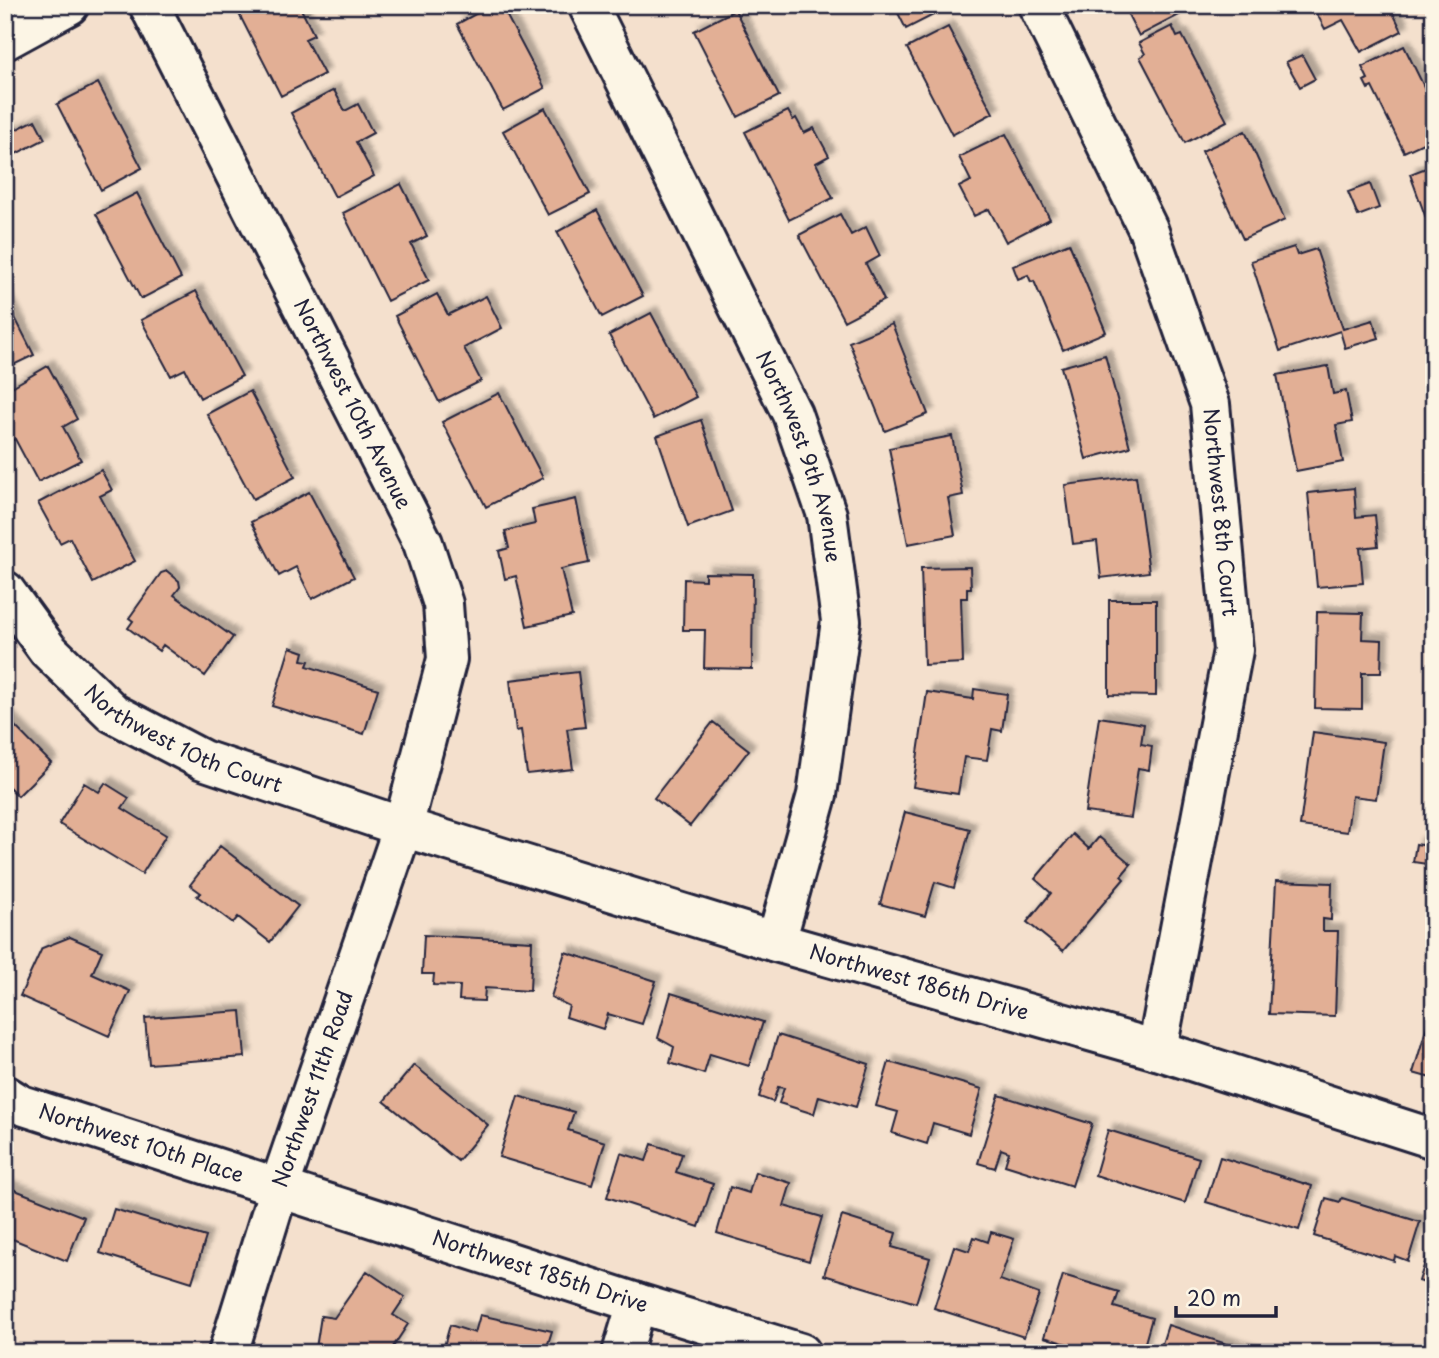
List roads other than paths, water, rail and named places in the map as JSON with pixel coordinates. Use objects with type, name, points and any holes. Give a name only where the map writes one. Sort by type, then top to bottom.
[{"type":"street","points":[[5,40],[69,5]]},
{"type":"street","name":"Northwest 10th Avenue","points":[[149,5],[423,543],[443,604],[447,659],[403,827]]},
{"type":"street","name":"Northwest 9th Avenue","points":[[588,5],[792,414],[827,515],[841,621],[817,795],[776,942]]},
{"type":"street","name":"Northwest 8th Court","points":[[1038,5],[1147,229],[1210,404],[1233,650],[1157,1050]]},
{"type":"street","name":"Northwest 10th Court","points":[[5,591],[48,650],[113,713],[203,760],[403,827]]},
{"type":"street","name":"Northwest 186th Drive","points":[[403,827],[776,942],[1157,1050],[1434,1139]]},
{"type":"street","name":"Northwest 11th Road","points":[[228,1353],[279,1188],[403,827]]},
{"type":"street","name":"Northwest 10th Place","points":[[5,1095],[21,1105],[279,1188]]},
{"type":"street","name":"Northwest 185th Drive","points":[[279,1188],[801,1353]]},
{"type":"street","points":[[622,1353],[637,1303]]}]
